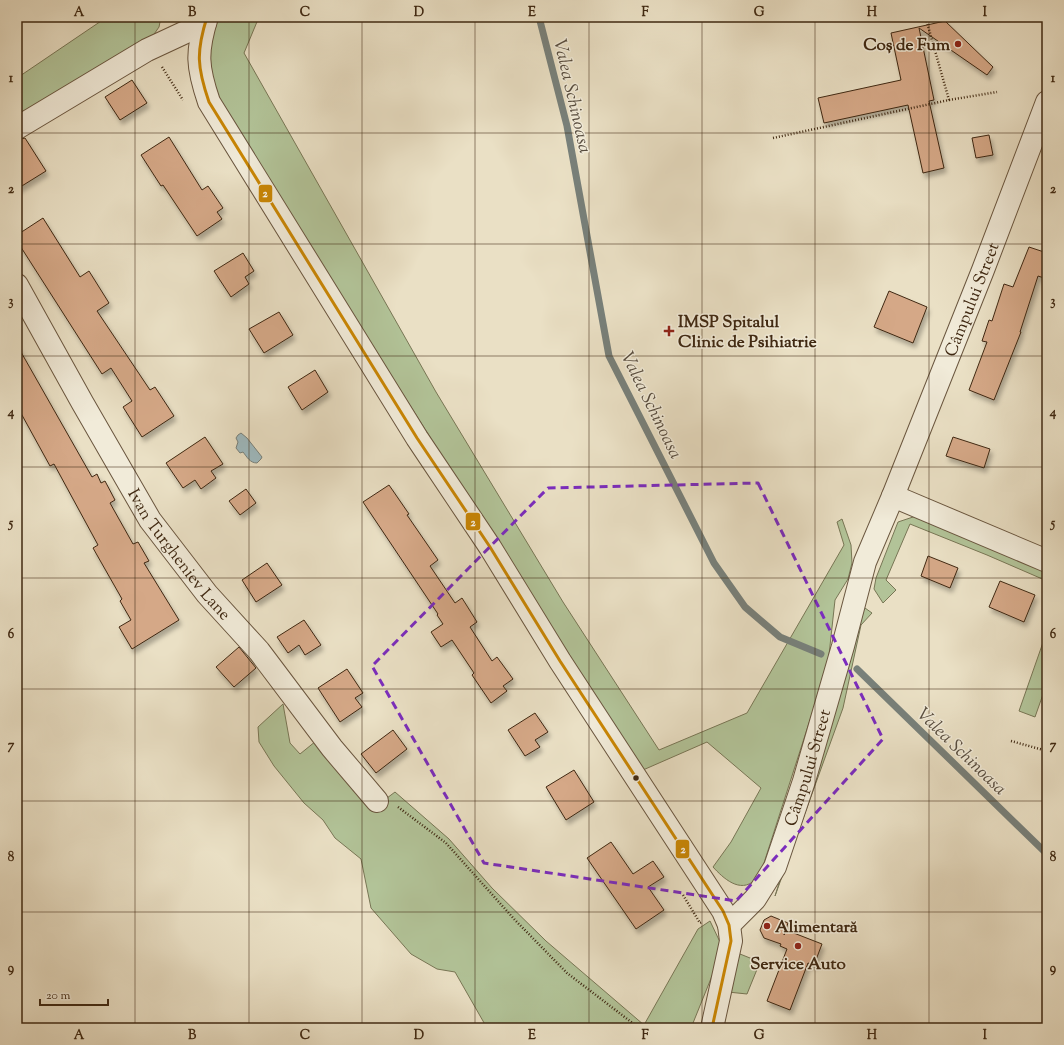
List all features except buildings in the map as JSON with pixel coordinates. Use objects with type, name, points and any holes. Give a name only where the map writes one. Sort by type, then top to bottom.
[{"type":"street","points":[[206,20],[199,53],[201,80],[209,102],[416,438],[490,547],[560,661],[723,911],[729,925],[730,941],[712,1028]]},
{"type":"street","points":[[17,128],[147,50],[206,20]]},
{"type":"street","name":"Câmpului Street","points":[[729,925],[755,899],[775,867],[804,781],[843,646],[865,562],[893,496],[983,270],[1047,102]]},
{"type":"street","name":"Ivan Turgheniev Lane","points":[[17,285],[150,520],[207,594],[259,651],[332,748],[377,801]]},
{"type":"street","points":[[893,496],[1047,561]]},
{"type":"path","points":[[926,19],[949,100]]},
{"type":"path","points":[[773,138],[949,100],[997,92]]},
{"type":"path","points":[[1011,742],[1047,751]]},
{"type":"path","points":[[377,801],[396,806],[446,843],[515,920],[567,973],[640,1028]]},
{"type":"highlighted area","points":[[758,483],[883,739],[736,901],[484,863],[372,666],[548,488]]},
{"type":"green space","points":[[107,17],[161,17],[159,27],[150,40],[17,122],[17,78]]},
{"type":"green space","points":[[216,17],[259,17],[244,53],[436,392],[563,602],[659,750],[747,713],[844,545],[837,522],[842,519],[851,545],[852,563],[848,579],[835,600],[828,664],[763,866],[756,879],[749,884],[738,885],[732,883],[713,867],[731,842],[761,788],[707,742],[643,770],[469,499],[222,107],[213,86],[209,53]]},
{"type":"green space","points":[[916,516],[1047,571],[1047,581],[910,524],[886,580],[896,590],[883,603],[874,589],[876,578],[898,522]]},
{"type":"green space","points":[[865,608],[872,613],[861,625],[843,708],[775,896],[834,708],[858,619]]},
{"type":"green space","points":[[1047,631],[1047,683],[1035,717],[1019,711]]},
{"type":"green space","points":[[283,704],[290,743],[300,754],[316,741],[375,807],[395,792],[449,839],[492,888],[546,941],[644,1025],[698,929],[710,921],[720,942],[714,971],[691,1028],[487,1028],[455,972],[437,969],[411,954],[371,908],[361,859],[335,838],[323,820],[304,803],[274,766],[259,742],[258,727]]},
{"type":"green space","points":[[740,954],[760,962],[747,994],[728,992]]},
{"type":"water","points":[[241,433],[247,438],[262,457],[257,463],[251,461],[243,452],[240,453],[236,448],[238,442],[236,438]]},
{"type":"waterway","name":"Valea Schinoasa","points":[[539,17],[567,126],[609,356],[714,563],[745,607],[780,637],[821,654]]},
{"type":"waterway","name":"Valea Schinoasa","points":[[857,669],[1047,854]]},
{"type":"transit line","name":"2","points":[[207,17],[203,29],[199,60],[202,79],[209,102],[417,438],[490,547],[560,661],[723,911],[729,925],[731,941],[712,1028]]},
{"type":"place","name":"Coș de Fum","points":[[958,44]]},
{"type":"place","name":"IMSP Spitalul Clinic de Psihiatrie","points":[[669,331]]},
{"type":"place","name":"Alimentară","points":[[767,926]]},
{"type":"place","name":"Service Auto","points":[[798,946]]}]
